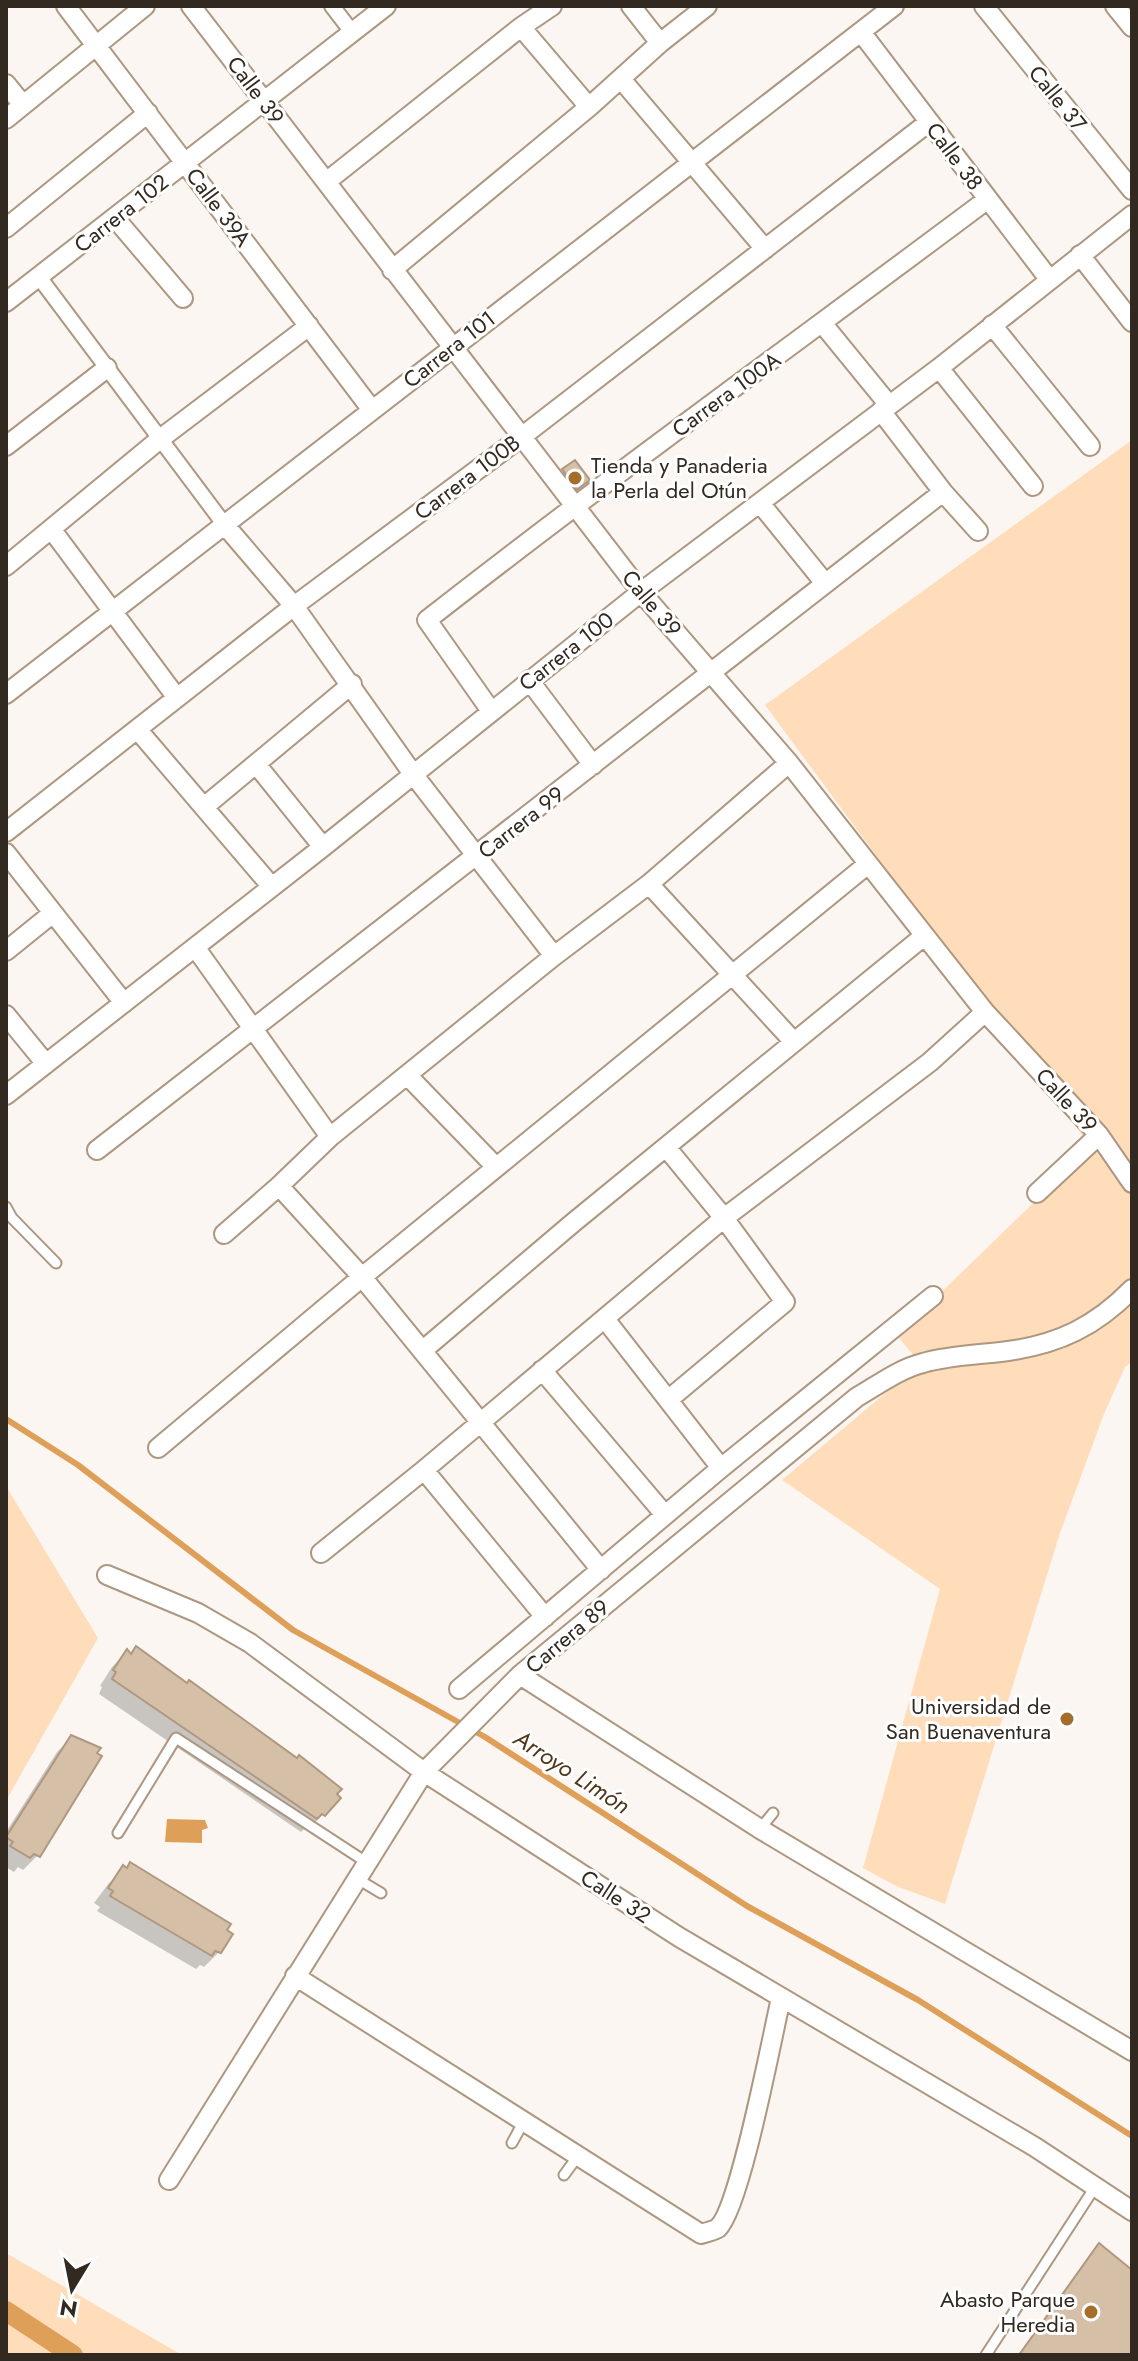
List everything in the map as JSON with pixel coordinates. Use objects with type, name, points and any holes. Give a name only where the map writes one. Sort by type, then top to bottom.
[{"type":"street","name":"Calle 39A","points":[[66,6],[372,410]]},
{"type":"street","points":[[6,119],[145,6]]},
{"type":"street","points":[[332,6],[352,32]]},
{"type":"street","name":"Carrera 102","points":[[6,302],[386,6]]},
{"type":"street","points":[[326,182],[521,27],[552,6]]},
{"type":"street","points":[[631,6],[660,43]]},
{"type":"street","points":[[392,270],[707,6]]},
{"type":"street","name":"Carrera 101","points":[[6,694],[894,6]]},
{"type":"street","name":"Calle 37","points":[[984,6],[1132,190]]},
{"type":"street","name":"Calle 39","points":[[199,9],[263,101],[641,592],[789,763],[985,1012],[1099,1135],[1132,1183]]},
{"type":"street","points":[[521,27],[589,107]]},
{"type":"street","name":"Calle 38","points":[[861,32],[1049,279]]},
{"type":"street","points":[[621,79],[765,249]]},
{"type":"street","points":[[6,84],[23,105]]},
{"type":"street","points":[[6,228],[148,113]]},
{"type":"street","name":"Carrera 100B","points":[[6,832],[294,606],[520,438],[929,122]]},
{"type":"street","name":"Carrera 100A","points":[[491,711],[427,620],[573,506],[988,199]]},
{"type":"street","name":"Carrera 100","points":[[6,1095],[323,847],[641,592],[939,368],[1132,215]]},
{"type":"street","points":[[115,218],[183,298]]},
{"type":"street","points":[[1080,255],[1132,322]]},
{"type":"street","points":[[39,277],[224,524],[294,606],[413,774],[554,956]]},
{"type":"street","points":[[822,323],[943,492],[978,531]]},
{"type":"street","points":[[992,325],[1090,446]]},
{"type":"street","points":[[6,566],[160,439],[309,326]]},
{"type":"street","points":[[6,446],[107,368]]},
{"type":"street","points":[[939,368],[1033,486]]},
{"type":"street","name":"Carrera 99","points":[[97,1150],[943,492]]},
{"type":"street","points":[[760,503],[824,582]]},
{"type":"street","points":[[52,530],[177,698]]},
{"type":"street","points":[[529,680],[593,765]]},
{"type":"street","points":[[204,807],[352,684]]},
{"type":"street","points":[[137,729],[272,887]]},
{"type":"street","points":[[224,1234],[330,1137],[554,956],[649,884],[789,763]]},
{"type":"street","points":[[256,764],[323,847]]},
{"type":"street","points":[[6,853],[124,1003]]},
{"type":"street","points":[[158,1448],[362,1277],[868,864]]},
{"type":"street","points":[[649,884],[794,1042]]},
{"type":"street","points":[[6,951],[53,913]]},
{"type":"street","points":[[422,1351],[924,936]]},
{"type":"street","points":[[195,947],[330,1137]]},
{"type":"street","points":[[321,1553],[724,1218],[930,1062],[985,1012]]},
{"type":"street","points":[[6,1015],[46,1064]]},
{"type":"street","points":[[407,1075],[496,1167]]},
{"type":"street","points":[[1037,1193],[1099,1135]]},
{"type":"street","points":[[666,1147],[724,1218],[785,1302],[668,1400]]},
{"type":"street","points":[[279,1186],[362,1277],[601,1570]]},
{"type":"street","name":"Carrera 89","points":[[169,2180],[361,1870],[429,1767],[503,1690],[857,1397],[920,1363],[964,1354],[1008,1351],[1070,1337],[1105,1315],[1132,1289]]},
{"type":"street","points":[[459,1689],[721,1468],[933,1296]]},
{"type":"street","points":[[605,1319],[721,1468]]},
{"type":"street","points":[[542,1370],[665,1515]]},
{"type":"street","points":[[424,1470],[545,1617]]},
{"type":"street","name":"Calle 32","points":[[107,1575],[198,1613],[250,1643],[679,1937],[1035,2147],[1132,2211]]},
{"type":"street","points":[[520,1675],[760,1829],[1132,2051]]},
{"type":"street","points":[[295,1976],[701,2234],[717,2229],[726,2217],[741,2175],[781,1998]]},
{"type":"lane","points":[[6,1207],[12,1218],[56,1263]]},
{"type":"lane","points":[[118,1833],[176,1738],[361,1870],[381,1893]]},
{"type":"lane","points":[[760,1829],[773,1813]]},
{"type":"lane","points":[[512,2143],[524,2121]]},
{"type":"lane","points":[[564,2175],[578,2156]]},
{"type":"lane","points":[[986,2355],[1095,2187]]},
{"type":"shaded area","points":[[1132,440],[1132,1362],[1125,1367],[1104,1414],[1060,1533],[945,1904],[896,1886],[863,1868],[940,1589],[782,1480],[920,1364],[897,1335],[1091,1147],[765,705]]},
{"type":"shaded area","points":[[6,1486],[98,1638],[6,1801]]},
{"type":"shaded area","points":[[167,1819],[205,1820],[208,1828],[202,1830],[202,1843],[165,1842]]},
{"type":"shaded area","points":[[6,2253],[182,2355],[6,2355]]},
{"type":"building","name":"Tienda y Panaderia la Perla del Otún","points":[[575,460],[590,480],[577,490],[562,469]]},
{"type":"building","points":[[136,1646],[297,1758],[299,1755],[342,1789],[337,1794],[341,1798],[325,1816],[322,1814],[317,1819],[112,1679],[116,1672],[113,1670],[127,1649],[131,1654]]},
{"type":"building","points":[[71,1735],[101,1748],[97,1753],[102,1756],[40,1857],[34,1854],[30,1858],[10,1846],[13,1842],[6,1837]]},
{"type":"building","points":[[130,1862],[231,1924],[227,1930],[233,1934],[221,1953],[215,1951],[212,1956],[110,1896],[113,1891],[108,1888],[123,1865],[127,1868]]},
{"type":"building","name":"Abasto Parque Heredia","points":[[1099,2243],[1132,2270],[1132,2355],[1019,2355]]},
{"type":"waterway","name":"Arroyo Limón","points":[[6,1419],[78,1465],[293,1630],[485,1737],[747,1906],[918,2000],[1132,2136]]},
{"type":"waterway","points":[[6,2311],[73,2355]]},
{"type":"place","name":"Tienda y Panaderia la Perla del Otún","points":[[575,478]]},
{"type":"place","name":"Universidad de San Buenaventura","points":[[1067,1719]]},
{"type":"place","name":"Abasto Parque Heredia","points":[[1091,2312]]}]
